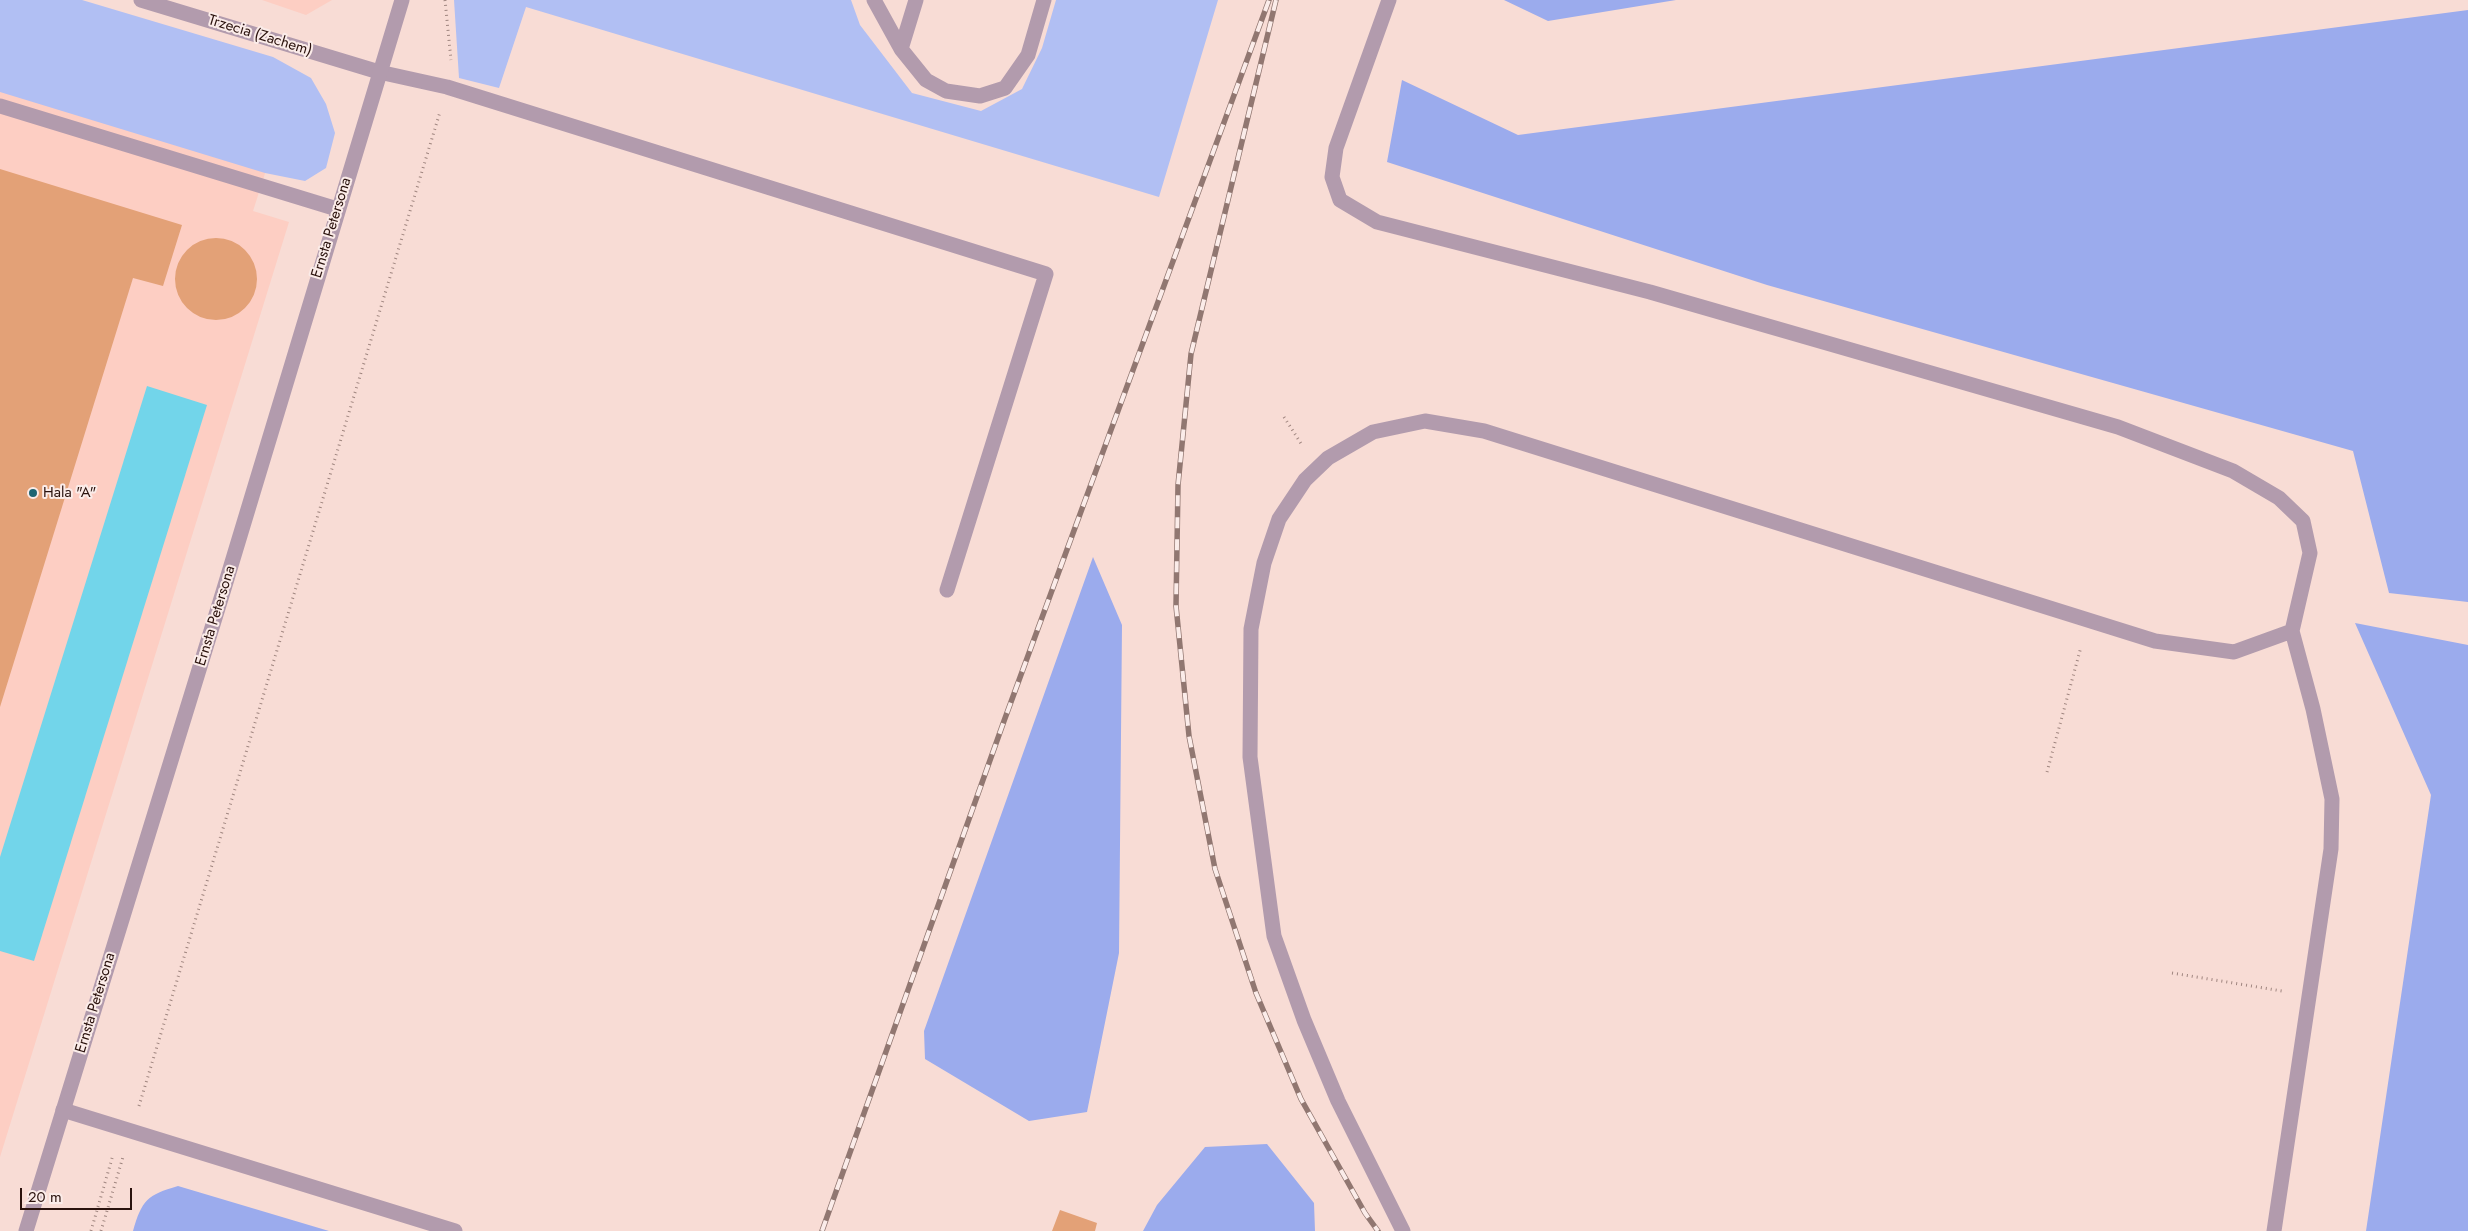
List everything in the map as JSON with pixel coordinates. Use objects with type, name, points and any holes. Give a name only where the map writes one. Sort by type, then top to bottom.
[{"type":"street","name":"Ernsta Petersona","points":[[26,1231],[223,592],[337,209],[402,0]]},
{"type":"street","points":[[874,0],[901,49],[926,80],[946,91],[980,96],[1005,88],[1028,55],[1044,0]]},
{"type":"street","points":[[901,49],[916,0]]},
{"type":"street","points":[[1389,0],[1336,148],[1332,177],[1340,200],[1377,222],[1650,292],[2118,427],[2233,471],[2279,498],[2303,521],[2310,553],[2292,631],[2313,709],[2332,799],[2331,849],[2274,1231]]},
{"type":"street","name":"Trzecia (Zachem)","points":[[149,1],[379,72],[447,87],[1046,274],[947,590]]},
{"type":"street","points":[[0,106],[337,209]]},
{"type":"street","points":[[1403,1231],[1338,1101],[1304,1020],[1274,936],[1250,757],[1251,629],[1264,563],[1279,519],[1291,499],[1305,480],[1328,458],[1373,432],[1425,421],[1484,431],[2155,641],[2234,652],[2292,631]]},
{"type":"street","points":[[63,1110],[455,1231]]},
{"type":"path","points":[[91,1231],[127,1130],[447,87],[452,66],[445,0]]},
{"type":"path","points":[[1284,417],[1307,453]]},
{"type":"path","points":[[2047,772],[2089,620]]},
{"type":"path","points":[[2172,974],[2310,995]]},
{"type":"path","points":[[101,1231],[127,1130]]},
{"type":"shaded area","points":[[0,0],[82,0],[273,57],[311,78],[326,104],[335,133],[326,168],[305,181],[265,173],[0,92]]},
{"type":"shaded area","points":[[262,0],[332,0],[306,15]]},
{"type":"shaded area","points":[[454,0],[851,0],[860,25],[912,93],[981,111],[1022,89],[1042,48],[1056,0],[1218,0],[1159,197],[526,7],[499,88],[459,78]]},
{"type":"shaded area","points":[[1504,0],[1676,0],[1548,21]]},
{"type":"shaded area","points":[[2468,10],[2468,602],[2389,593],[2353,451],[1767,285],[1387,162],[1402,80],[1518,135]]},
{"type":"shaded area","points":[[0,30],[278,133],[253,211],[289,222],[0,1157]]},
{"type":"shaded area","points":[[147,386],[207,405],[34,961],[0,951],[0,857]]},
{"type":"shaded area","points":[[1093,557],[1122,625],[1119,953],[1087,1112],[1029,1121],[925,1059],[924,1031]]},
{"type":"shaded area","points":[[2355,623],[2468,645],[2468,1231],[2366,1231],[2431,795]]},
{"type":"shaded area","points":[[1267,1144],[1314,1203],[1315,1231],[1143,1231],[1157,1205],[1205,1147]]},
{"type":"shaded area","points":[[178,1186],[329,1231],[133,1231],[139,1212],[147,1200],[159,1192]]},
{"type":"building","name":"Hala \"A\"","points":[[0,169],[182,225],[163,286],[133,278],[0,707]]},
{"type":"building","points":[[216,238],[232,241],[245,250],[254,263],[257,279],[254,295],[245,308],[232,317],[216,320],[200,317],[187,308],[178,295],[175,279],[178,263],[187,250],[200,241]]},
{"type":"building","points":[[1060,1210],[1097,1223],[1095,1231],[1052,1231]]},
{"type":"railway","points":[[822,1231],[1004,721],[1269,0]]},
{"type":"railway","points":[[1276,0],[1191,354],[1178,485],[1176,606],[1189,736],[1215,869],[1256,993],[1301,1099],[1365,1213],[1378,1231]]},
{"type":"place","name":"Hala \"A\"","points":[[33,493]]}]
